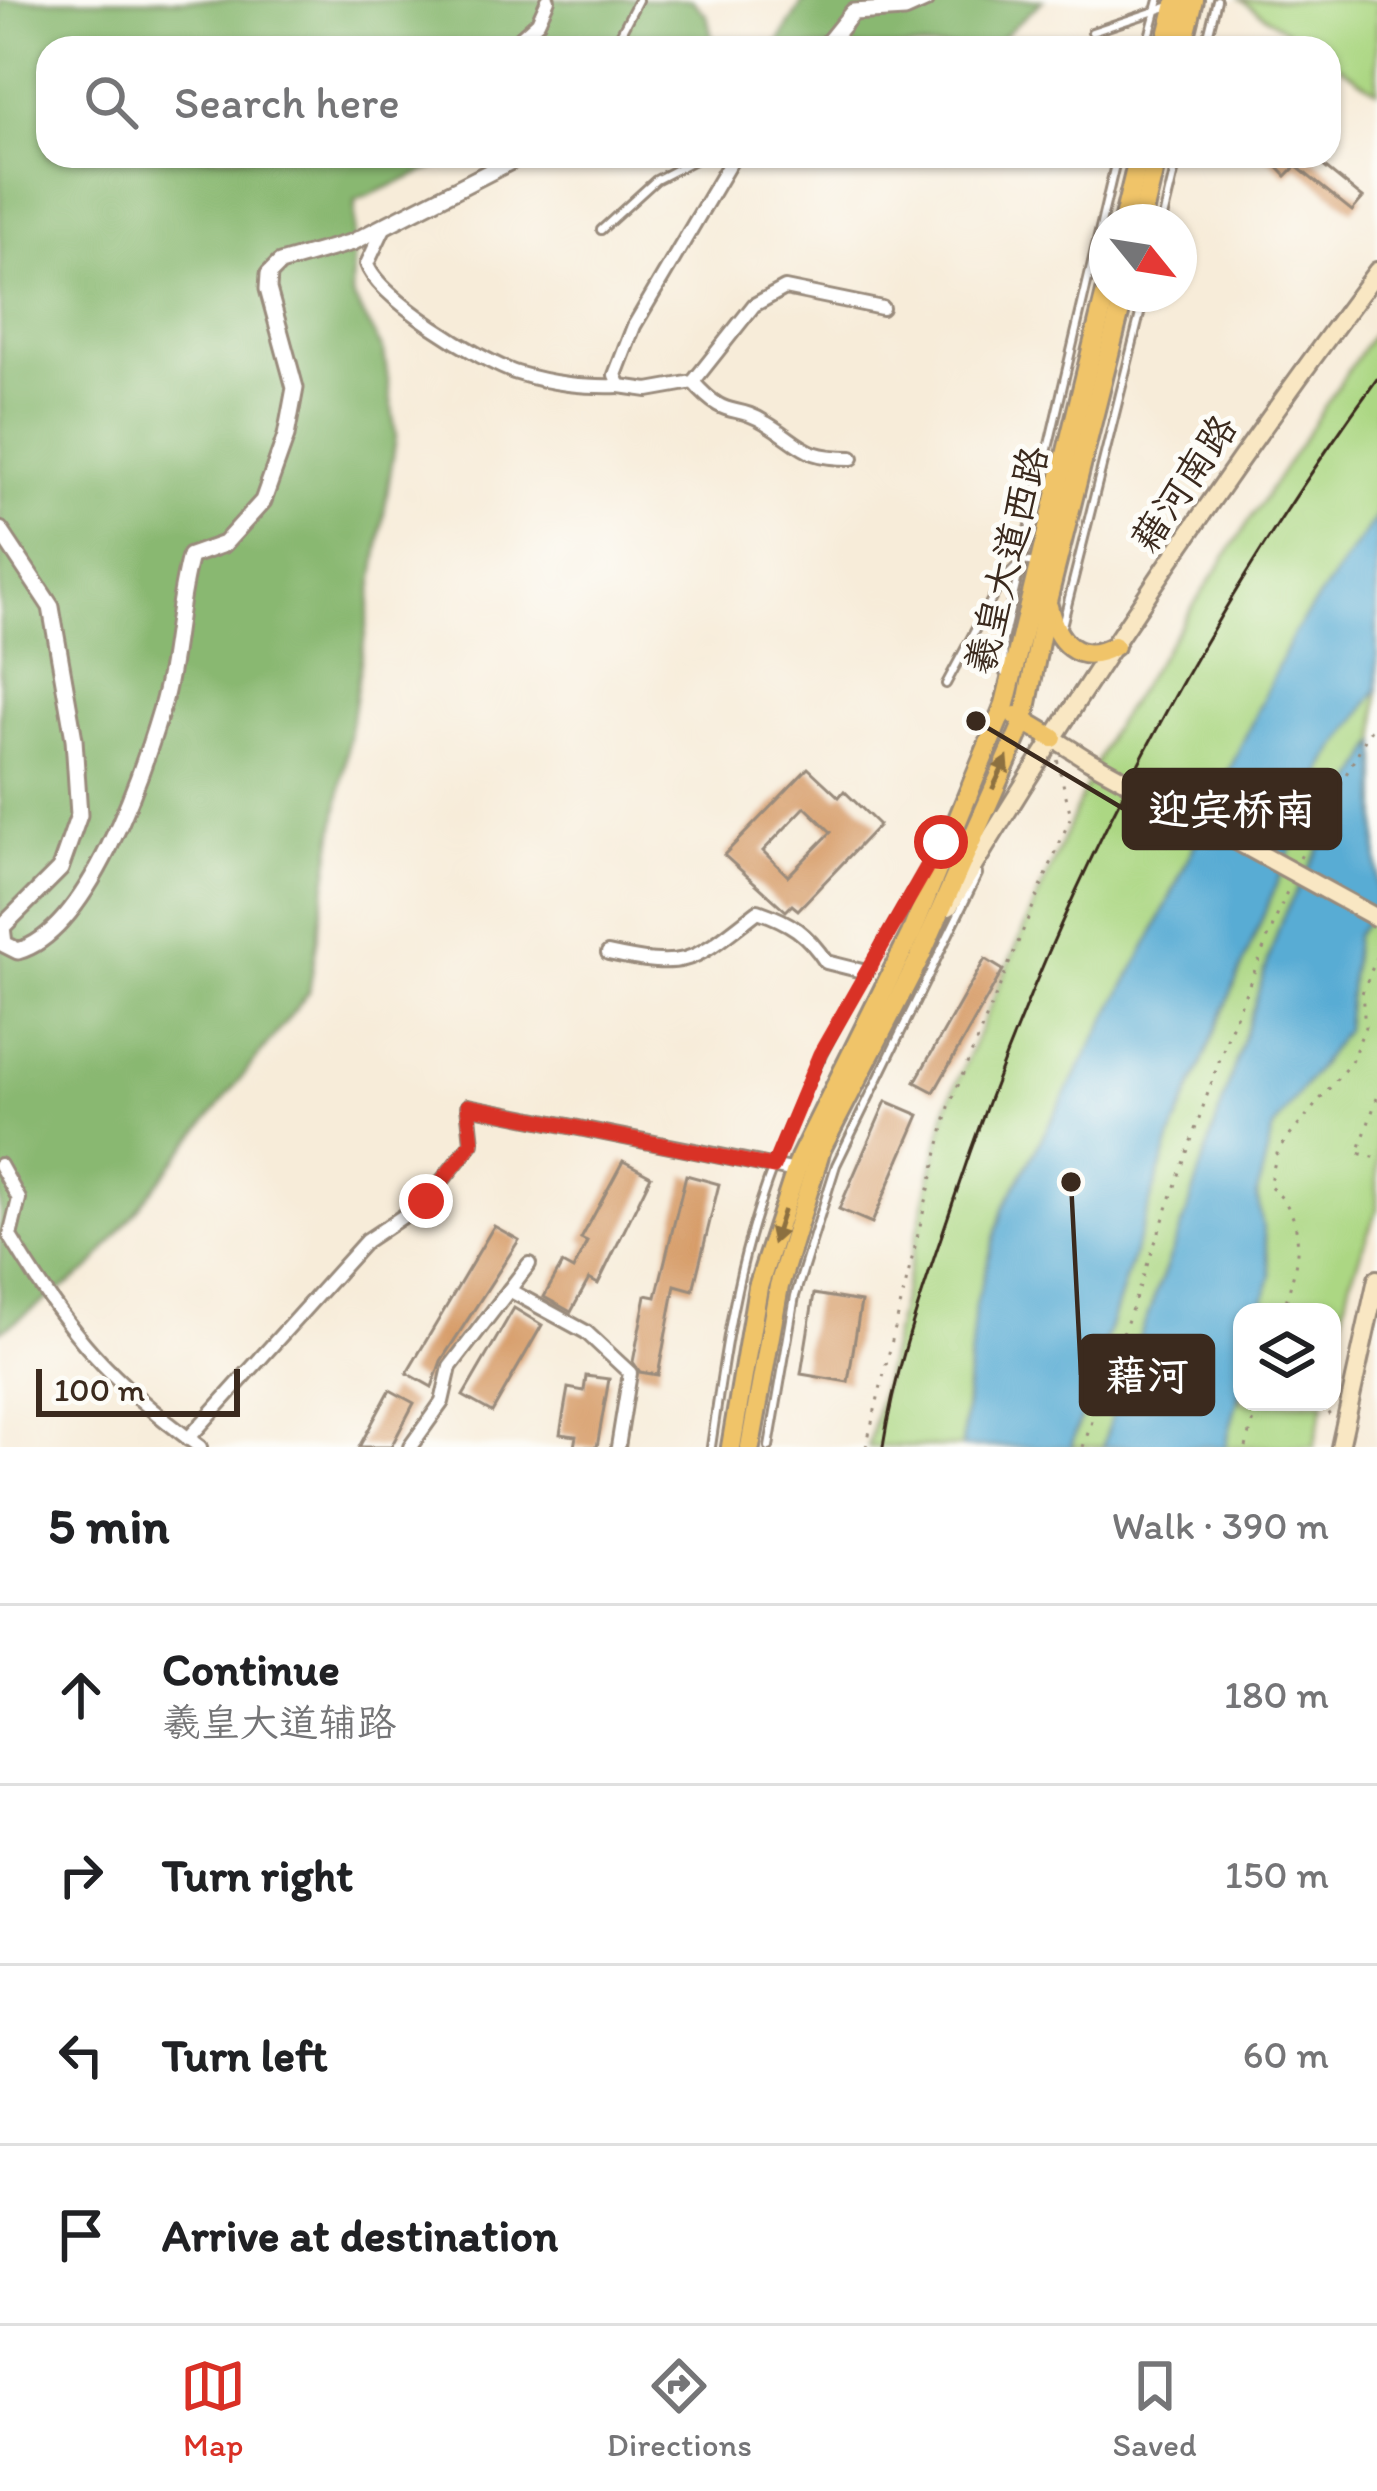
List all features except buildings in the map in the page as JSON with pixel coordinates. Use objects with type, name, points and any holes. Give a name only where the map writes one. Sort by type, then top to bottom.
[{"type":"main road","points":[[1168,36],[1176,1]]},
{"type":"main road","points":[[1176,1],[1180,36]]},
{"type":"main road","points":[[1127,204],[1136,168]]},
{"type":"main road","points":[[1145,204],[1153,168]]},
{"type":"main road","name":"藉河南路","points":[[920,957],[1053,738],[1253,436],[1377,271]]},
{"type":"main road","name":"羲皇大道西路","points":[[731,1447],[758,1287],[796,1171],[911,934],[1005,704],[1031,562],[1100,312]]},
{"type":"main road","name":"羲皇大道西路","points":[[750,1447],[779,1286],[821,1150],[920,957],[1023,724],[1047,601],[1119,312]]},
{"type":"main road","points":[[1047,601],[1059,639],[1079,653],[1114,646]]},
{"type":"main road","points":[[1005,704],[1023,724],[1377,917]]},
{"type":"main road","points":[[1340,1447],[1377,1279]]},
{"type":"street","points":[[522,36],[538,22],[548,0]]},
{"type":"street","points":[[834,36],[853,12],[905,9],[925,0]]},
{"type":"street","points":[[0,530],[51,607],[74,739],[79,815],[60,869],[2,927],[4,944],[18,951],[63,917],[91,881],[135,789],[162,707],[177,604],[190,556],[224,544],[262,501],[286,436],[295,388],[268,289],[269,274],[280,263],[337,248],[498,168]]},
{"type":"street","points":[[620,386],[615,375],[634,326],[727,168]]},
{"type":"street","points":[[385,226],[367,264],[371,279],[439,330],[511,371],[571,387],[648,390],[693,382],[754,305],[785,288],[882,308]]},
{"type":"street","points":[[693,382],[716,408],[764,421],[795,448],[828,458],[852,458]]},
{"type":"street","points":[[608,952],[664,965],[697,958],[758,911],[790,922],[809,937],[826,962],[866,972]]},
{"type":"street","points":[[0,1165],[19,1199],[10,1236],[59,1318],[130,1396],[194,1443],[366,1241],[426,1201],[472,1143],[468,1106],[796,1171]]},
{"type":"street","points":[[410,1447],[442,1402],[450,1367],[529,1264]]},
{"type":"street","points":[[509,1290],[586,1332],[630,1373],[618,1447]]},
{"type":"lane","points":[[620,36],[638,0]]},
{"type":"lane","points":[[1208,36],[1216,0]]},
{"type":"lane","points":[[1093,32],[1176,1]]},
{"type":"lane","points":[[1156,10],[1176,1]]},
{"type":"lane","points":[[1149,36],[1156,10]]},
{"type":"lane","points":[[601,230],[656,180],[679,168]]},
{"type":"lane","points":[[946,684],[1001,582],[1031,562],[1115,168]]},
{"type":"lane","points":[[1166,204],[1175,168]]},
{"type":"lane","points":[[1034,660],[1059,639],[1141,312]]},
{"type":"lane","points":[[711,1447],[728,1328],[773,1167],[820,1054],[941,842],[1005,704]]},
{"type":"lane","points":[[769,1447],[795,1296],[836,1165],[878,1070],[949,942],[1001,820]]},
{"type":"path","points":[[1296,868],[1313,826],[1377,718]]},
{"type":"path","points":[[866,1447],[950,1107],[1071,816],[1053,738]]},
{"type":"path","points":[[1083,1447],[1228,1036],[1288,889]]},
{"type":"path","points":[[1285,1303],[1300,1229],[1288,1201],[1269,1185],[1278,1150],[1352,1062],[1365,1027],[1362,994],[1377,957]]},
{"type":"path","points":[[1377,1098],[1358,1153],[1377,1158]]},
{"type":"path","points":[[1246,1447],[1256,1411]]},
{"type":"green space","points":[[0,0],[692,0],[707,16],[712,36],[36,36],[36,168],[433,168],[355,201],[352,295],[384,352],[396,437],[309,992],[90,1269],[0,1332]]},
{"type":"green space","points":[[804,0],[1043,0],[1003,36],[782,36]]},
{"type":"green space","points":[[1241,0],[1377,0],[1377,91],[1341,67],[1341,36],[1294,36]]},
{"type":"green space","points":[[1377,327],[1377,516],[1227,774],[1154,932],[969,1359],[962,1447],[868,1447],[947,1105],[1109,734]]},
{"type":"green space","points":[[1377,690],[1377,1209],[1350,1282],[1341,1324],[1341,1303],[1233,1303],[1233,1411],[1322,1411],[1314,1447],[1071,1447],[1172,1135],[1327,762]]},
{"type":"water","points":[[1377,516],[1377,690],[1327,762],[1172,1135],[1071,1447],[962,1447],[975,1307],[1003,1209],[1154,932],[1293,634]]},
{"type":"water","points":[[1377,741],[1377,906],[1355,936],[1345,1030],[1273,1129],[1257,1194],[1271,1275],[1263,1303],[1233,1303],[1235,1411],[1225,1447],[1103,1447],[1118,1392],[1187,1213],[1282,918]]},
{"type":"tram line","points":[[883,1447],[904,1353],[953,1202],[992,1092],[1082,878],[1133,774],[1247,572],[1377,379]]},
{"type":"place","name":"迎宾桥南","points":[[976,721]]},
{"type":"place","name":"藉河","points":[[1071,1182]]},
{"type":"route","points":[[426,1201],[472,1143],[465,1113],[468,1106],[773,1167],[820,1054],[941,842]]}]
